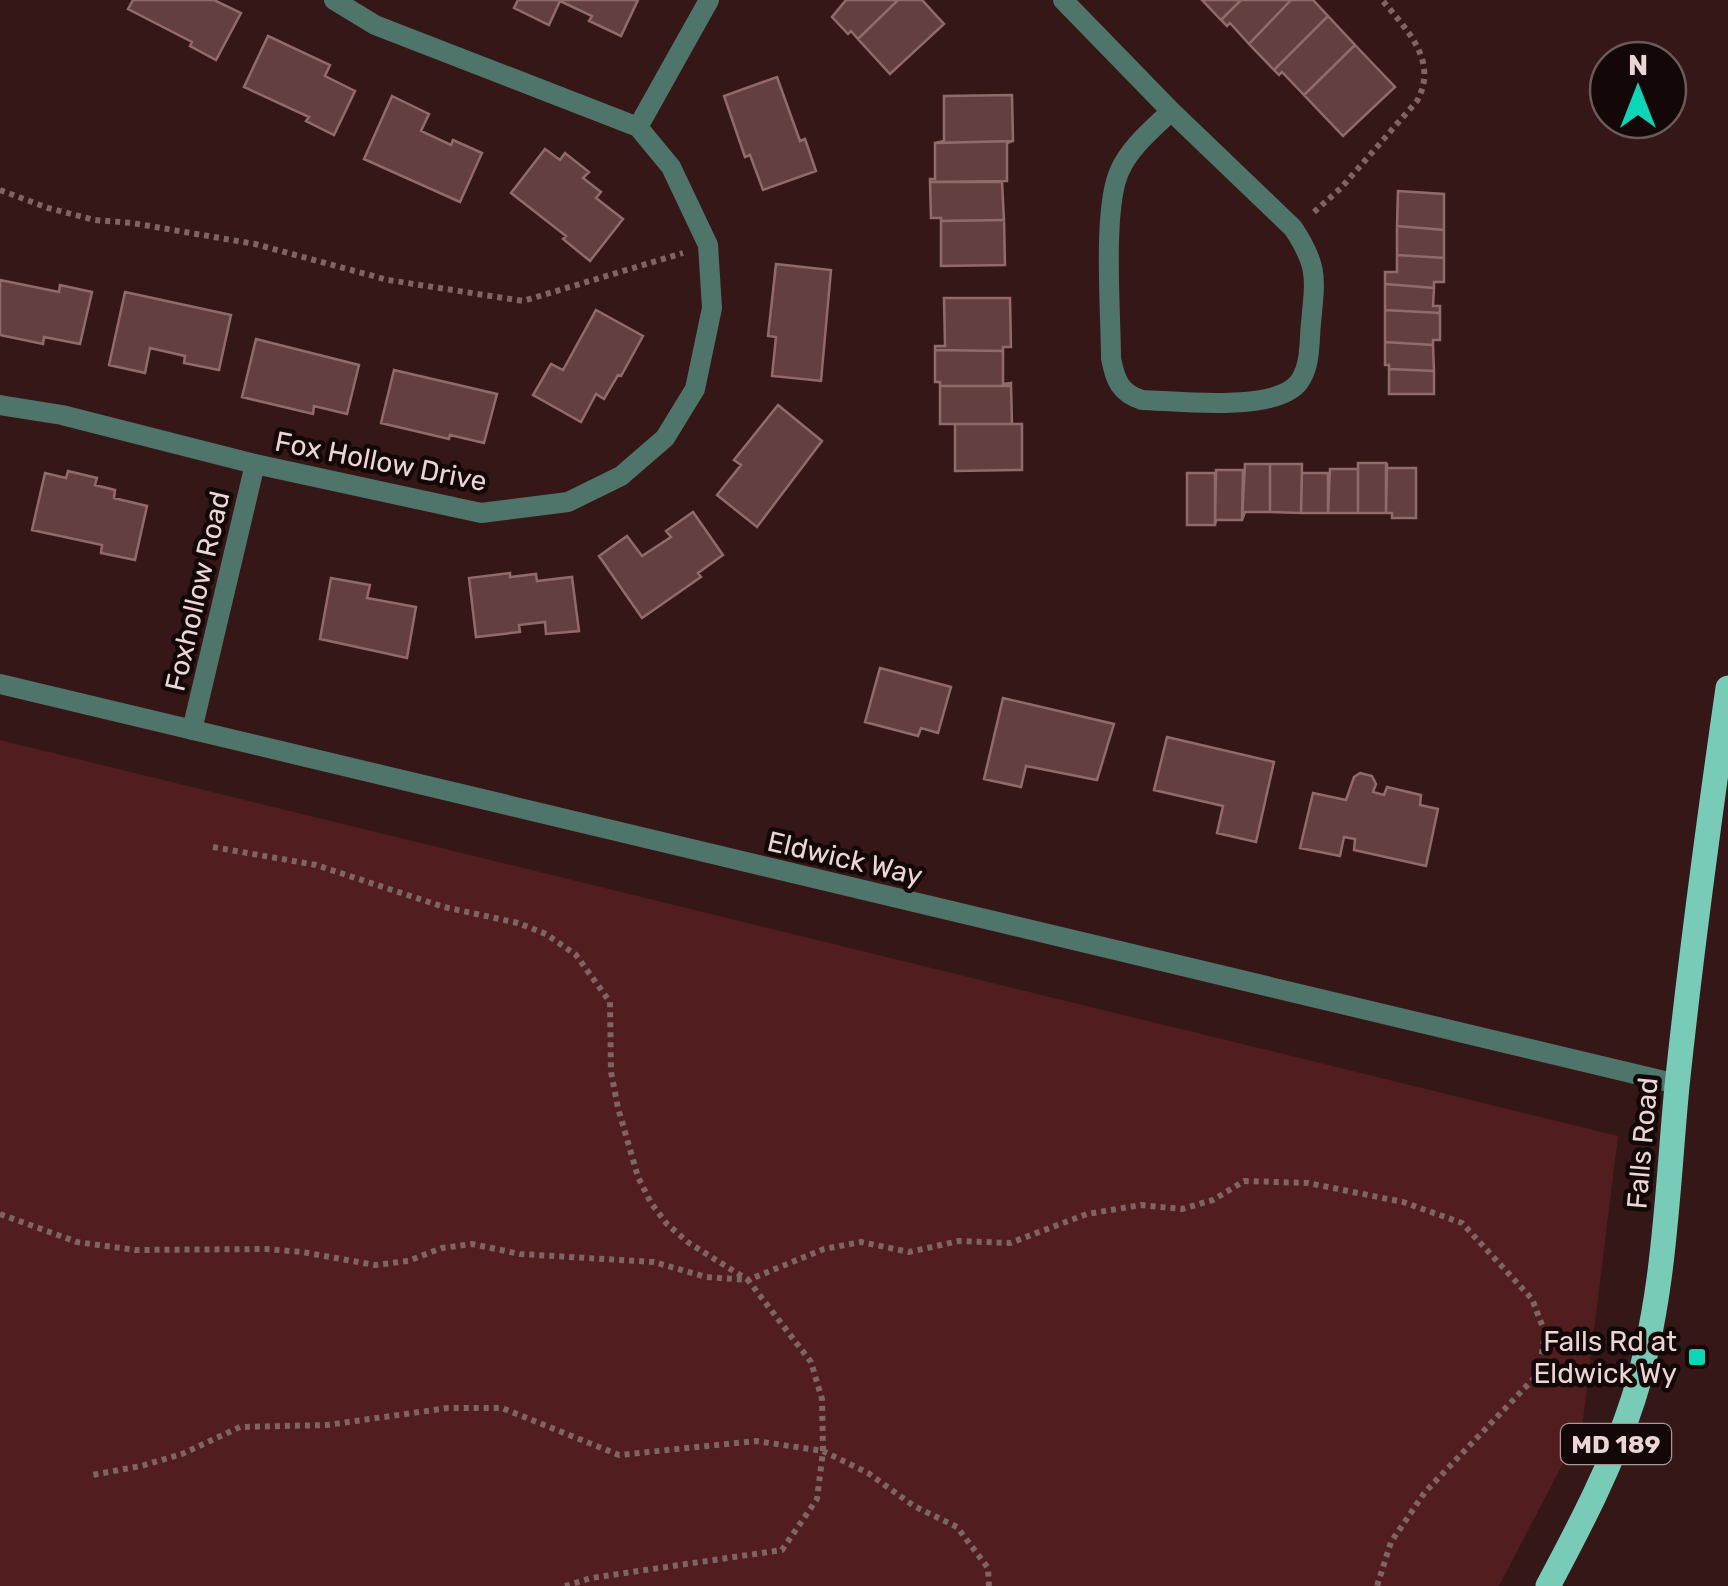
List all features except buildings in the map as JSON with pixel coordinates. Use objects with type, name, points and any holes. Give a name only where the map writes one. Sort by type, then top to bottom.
[{"type":"main road","name":"Falls Road","points":[[1548,1586],[1581,1525],[1621,1434],[1643,1362],[1663,1246],[1677,1084],[1728,688]]},
{"type":"street","name":"Fox Hollow Drive","points":[[0,404],[481,513],[568,502],[621,476],[664,438],[694,389],[712,308],[708,245],[671,167],[638,127],[375,24],[334,0]]},
{"type":"street","points":[[638,127],[709,0]]},
{"type":"street","points":[[1063,0],[1293,228],[1308,250],[1316,276],[1307,366],[1298,385],[1277,398],[1242,402],[1142,400],[1126,395],[1115,378],[1111,358],[1111,201],[1118,172],[1134,148],[1171,111]]},
{"type":"street","name":"Foxhollow Road","points":[[192,730],[255,464]]},
{"type":"street","name":"Eldwick Way","points":[[0,684],[1677,1084]]},
{"type":"path","points":[[1293,228],[1341,188],[1418,101],[1425,87],[1427,73],[1421,53],[1382,0]]},
{"type":"path","points":[[0,190],[95,220],[132,222],[255,244],[388,280],[523,301],[708,245]]},
{"type":"path","points":[[213,847],[316,865],[444,906],[518,923],[546,934],[576,955],[610,1002],[611,1072],[618,1108],[638,1177],[651,1203],[689,1243],[748,1280],[811,1362],[822,1399],[823,1451],[817,1499],[782,1550],[591,1578],[565,1586]]},
{"type":"path","points":[[0,1214],[76,1242],[134,1250],[266,1249],[375,1265],[408,1261],[442,1248],[472,1244],[520,1254],[654,1262],[706,1278],[748,1280],[824,1250],[861,1242],[909,1252],[958,1240],[1010,1243],[1102,1211],[1141,1205],[1182,1208],[1213,1200],[1244,1181],[1308,1184],[1403,1202],[1462,1222],[1532,1299],[1545,1333],[1539,1372],[1425,1492],[1391,1542],[1377,1586]]},
{"type":"path","points":[[92,1476],[168,1458],[240,1427],[327,1425],[448,1408],[502,1408],[619,1455],[756,1441],[823,1451],[868,1473],[914,1506],[957,1527],[988,1568],[990,1586]]},
{"type":"shaded area","points":[[0,740],[1618,1136],[1582,1427],[1499,1586],[0,1586]]},
{"type":"place","name":"Falls Rd at Eldwick Wy","points":[[1697,1357]]}]
